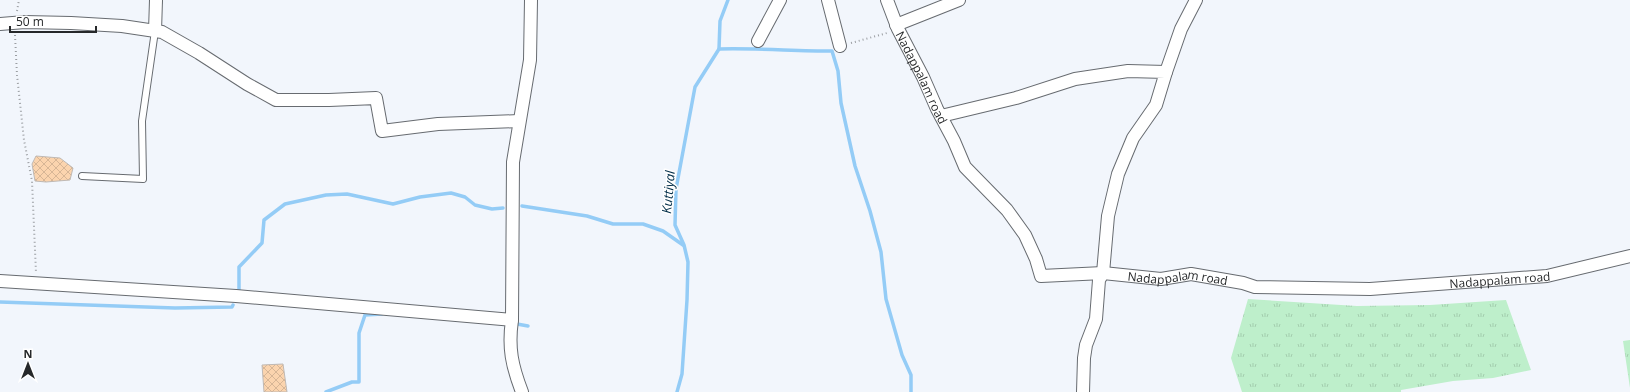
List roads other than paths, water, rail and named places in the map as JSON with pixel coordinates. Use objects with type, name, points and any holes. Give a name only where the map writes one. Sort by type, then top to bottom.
[{"type":"street","points":[[155,31],[156,0]]},
{"type":"street","points":[[522,392],[511,359],[510,336],[512,320],[513,162],[530,60],[531,0]]},
{"type":"street","points":[[758,41],[780,0]]},
{"type":"street","points":[[828,0],[840,46]]},
{"type":"street","name":"Nadappalam road","points":[[887,0],[897,27],[923,77],[965,167],[1007,210],[1025,234],[1036,259],[1041,276],[1103,273],[1161,279],[1191,274],[1243,283],[1255,287],[1370,289],[1546,276],[1630,256]]},
{"type":"street","points":[[897,27],[959,0]]},
{"type":"street","points":[[1084,392],[1084,358],[1086,345],[1096,319],[1099,280],[1103,273],[1108,216],[1118,174],[1133,138],[1156,105],[1181,29],[1196,0]]},
{"type":"street","points":[[0,24],[71,23],[122,26],[162,32],[199,52],[247,84],[276,100],[376,98],[382,131],[438,124],[519,121]]},
{"type":"street","points":[[941,116],[1016,98],[1075,79],[1128,71],[1166,72]]},
{"type":"street","points":[[0,282],[236,296],[512,320]]},
{"type":"lane","points":[[82,176],[143,179],[142,121],[155,31]]},
{"type":"waterway","name":"Kuttiyal","points":[[677,392],[682,374],[688,262],[684,245],[675,225],[676,189],[695,87],[719,49],[720,21],[728,0]]},
{"type":"waterway","points":[[719,49],[832,51],[838,71],[841,103],[855,166],[870,211],[881,252],[886,299],[902,355],[911,375],[911,392]]},
{"type":"waterway","points":[[239,290],[239,267],[262,243],[264,220],[285,204],[326,195],[347,194],[393,204],[420,197],[451,193],[465,197],[475,205],[492,209],[503,208]]},
{"type":"waterway","points":[[522,206],[587,216],[613,224],[643,224],[663,231],[683,245]]},
{"type":"waterway","points":[[0,302],[175,308],[232,307],[233,305]]},
{"type":"waterway","points":[[326,392],[352,382],[359,382],[359,333],[365,315],[382,314]]},
{"type":"waterway","points":[[517,324],[528,326]]}]
